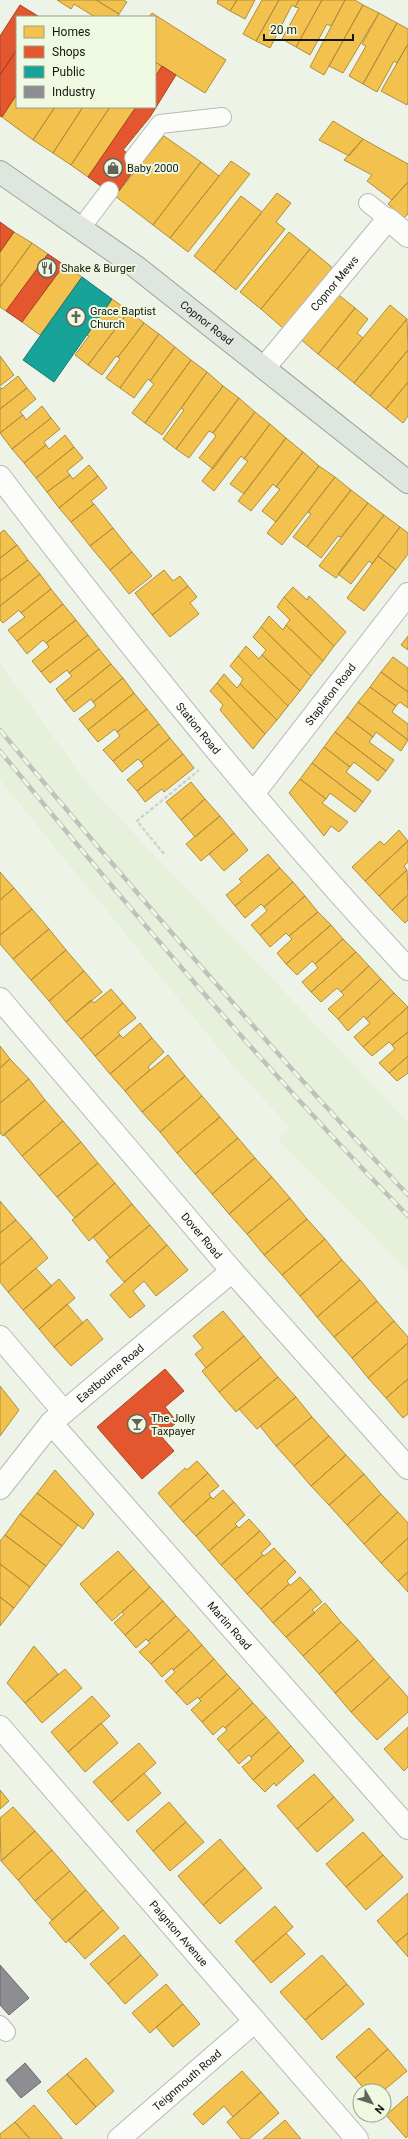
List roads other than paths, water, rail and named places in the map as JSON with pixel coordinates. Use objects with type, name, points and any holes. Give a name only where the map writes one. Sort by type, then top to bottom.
[{"type":"main road","name":"Copnor Road","points":[[0,172],[135,266],[408,482]]},
{"type":"street","points":[[388,219],[408,236]]},
{"type":"street","name":"Copnor Mews","points":[[264,368],[388,219]]},
{"type":"street","name":"Station Road","points":[[0,477],[167,689],[253,794],[353,909],[408,969]]},
{"type":"street","name":"Stapleton Road","points":[[253,794],[408,594]]},
{"type":"street","name":"Dover Road","points":[[0,999],[232,1271],[408,1468]]},
{"type":"street","name":"Eastbourne Road","points":[[0,1488],[57,1417],[232,1271]]},
{"type":"street","name":"Martin Road","points":[[0,1337],[57,1417],[408,1828]]},
{"type":"street","name":"Paignton Avenue","points":[[0,1727],[357,2139]]},
{"type":"street","name":"Teignmouth Road","points":[[119,2139],[255,2021]]},
{"type":"lane","points":[[134,158],[160,124],[222,117]]},
{"type":"lane","points":[[81,228],[109,192]]},
{"type":"lane","points":[[368,203],[388,219]]},
{"type":"railway","points":[[0,730],[99,849],[200,966],[251,1024],[408,1195]]},
{"type":"railway","points":[[0,751],[199,988],[354,1160],[408,1216]]},
{"type":"place","name":"Baby 2000","points":[[113,168]]},
{"type":"place","name":"Shake & Burger","points":[[47,268]]},
{"type":"place","name":"Grace Baptist Church","points":[[76,317]]},
{"type":"place","name":"The Jolly Taxpayer","points":[[137,1424]]}]
